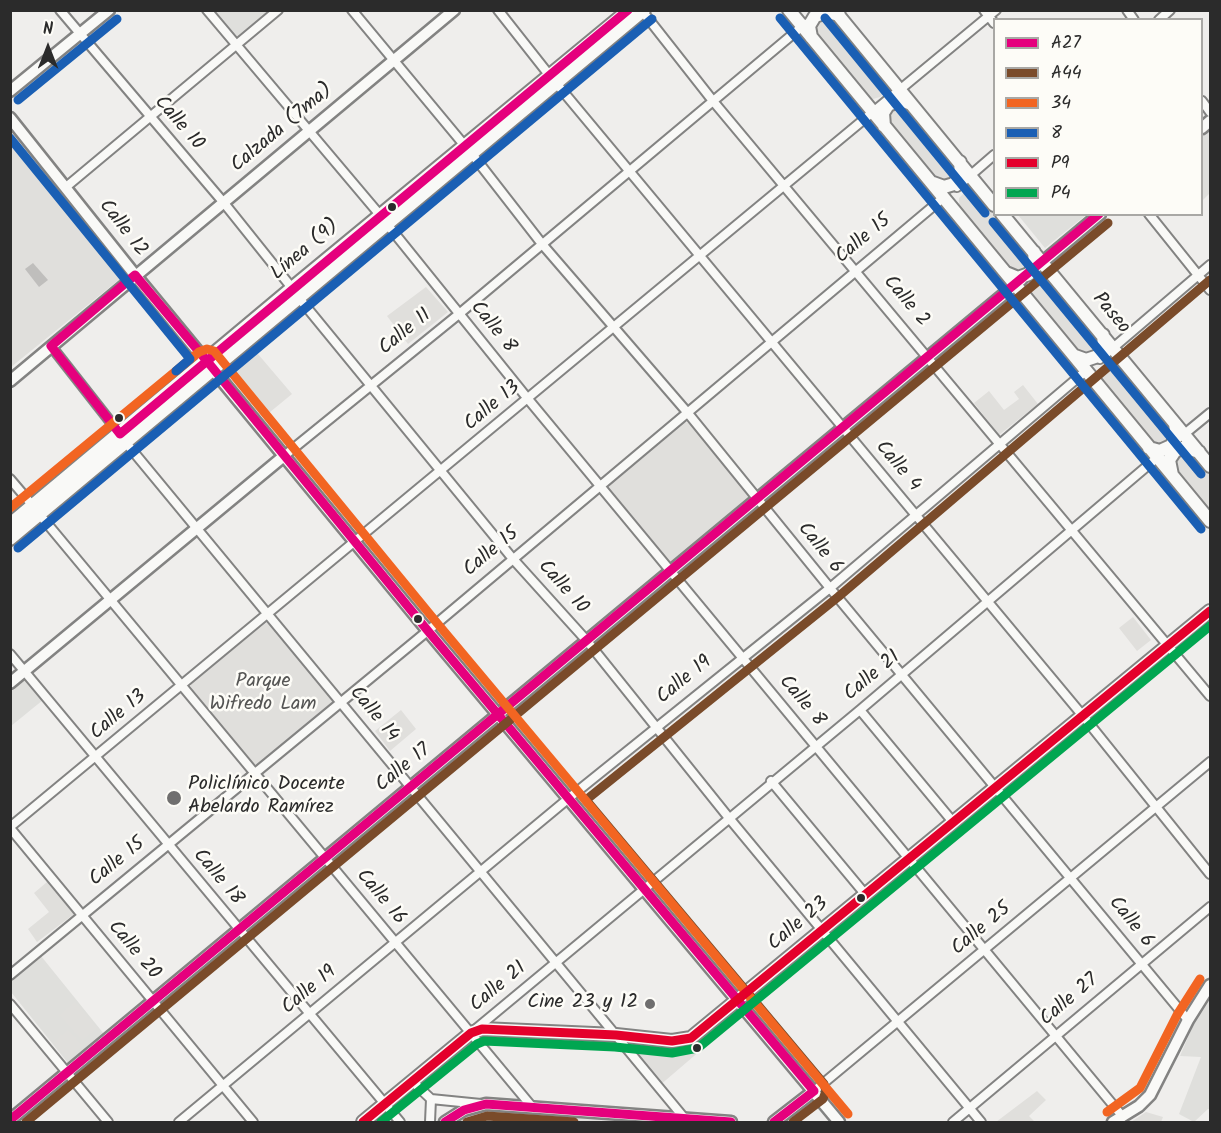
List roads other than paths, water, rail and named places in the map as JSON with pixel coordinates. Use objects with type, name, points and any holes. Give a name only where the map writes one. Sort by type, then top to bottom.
[{"type":"main road","points":[[10,91],[109,10]]},
{"type":"main road","name":"Calzada (7ma)","points":[[51,346],[454,10]]},
{"type":"main road","name":"Línea (9)","points":[[10,539],[36,511],[469,150],[553,79],[629,10]]},
{"type":"main road","name":"Línea (9)","points":[[553,79],[644,11]]},
{"type":"main road","points":[[790,11],[801,16],[817,12],[837,13],[993,204]]},
{"type":"main road","points":[[790,11],[1210,520]]},
{"type":"main road","points":[[811,37],[809,26],[817,12]]},
{"type":"main road","points":[[860,97],[870,104],[884,101],[891,89],[889,77]]},
{"type":"main road","points":[[886,130],[882,119],[888,105],[901,100],[912,104]]},
{"type":"main road","name":"Calle 12","points":[[10,118],[135,275],[428,631],[839,1122]]},
{"type":"main road","points":[[933,183],[944,187],[954,184],[961,174],[960,162]]},
{"type":"main road","points":[[947,202],[956,187],[969,183],[980,187]]},
{"type":"main road","name":"Paseo","points":[[1004,216],[1210,466]]},
{"type":"main road","points":[[1042,262],[1098,216]]},
{"type":"main road","points":[[1006,273],[1018,278],[1029,274],[1035,264],[1034,252]]},
{"type":"main road","name":"Calle 17","points":[[10,1120],[411,786],[672,573],[1042,262]]},
{"type":"main road","points":[[1075,356],[1086,360],[1098,356],[1104,346],[1103,334]]},
{"type":"main road","points":[[10,381],[51,346]]},
{"type":"main road","points":[[1095,381],[1094,369],[1100,359],[1111,355],[1122,359]]},
{"type":"main road","name":"Calle 19","points":[[1087,370],[1100,359]]},
{"type":"main road","points":[[1149,448],[1160,451],[1171,446],[1177,436],[1175,424]]},
{"type":"main road","points":[[1172,476],[1168,466],[1175,452],[1185,447],[1200,453]]},
{"type":"main road","name":"Calle 11","points":[[10,683],[110,599],[198,530],[284,456]]},
{"type":"main road","name":"Línea (9)","points":[[10,524],[36,511]]},
{"type":"main road","name":"Calle 23","points":[[471,1033],[482,1029],[510,1029],[616,1035],[672,1041],[691,1038],[1210,611]]},
{"type":"main road","points":[[1118,1120],[1146,1100],[1155,1087],[1188,1020],[1210,985]]},
{"type":"main road","points":[[363,1122],[471,1033]]},
{"type":"main road","name":"Calle 25","points":[[774,1122],[814,1091]]},
{"type":"main road","points":[[446,1121],[464,1110],[486,1104],[731,1122]]},
{"type":"main road","points":[[830,1111],[830,1122]]},
{"type":"street","name":"Calle 10","points":[[60,10],[224,203],[513,559],[587,641],[729,818],[981,1122]]},
{"type":"street","name":"Calle 8","points":[[207,10],[384,220],[528,399],[985,951],[1118,1120]]},
{"type":"street","points":[[66,186],[278,10]]},
{"type":"street","name":"Calle 6","points":[[352,10],[469,150],[542,244],[687,412],[1188,1020]]},
{"type":"street","name":"Calle 4","points":[[498,10],[629,173],[701,256],[1083,716],[1210,874]]},
{"type":"street","name":"Calle 13","points":[[10,828],[269,616],[872,111],[996,10]]},
{"type":"street","name":"Calle 2","points":[[644,11],[713,101],[857,270],[1210,696]]},
{"type":"street","name":"Calle 11","points":[[284,456],[629,173],[817,12]]},
{"type":"street","points":[[956,187],[993,156]]},
{"type":"street","name":"Calle 15","points":[[10,975],[428,631],[857,270],[947,202]]},
{"type":"street","points":[[1151,216],[1210,290]]},
{"type":"street","name":"Calle 19","points":[[1100,359],[1210,265]]},
{"type":"street","name":"Calle 14","points":[[51,346],[198,530],[685,1119]]},
{"type":"street","name":"Calle 19","points":[[179,1122],[569,798],[830,588],[1087,370]]},
{"type":"street","name":"Calle 21","points":[[471,1033],[771,781],[860,710],[1210,413]]},
{"type":"street","name":"Calle 16","points":[[10,479],[533,1108]]},
{"type":"street","name":"Calle 18","points":[[10,654],[400,1122]]},
{"type":"street","points":[[860,710],[953,822]]},
{"type":"street","name":"Calle 25","points":[[814,1091],[1210,762]]},
{"type":"street","points":[[771,781],[865,894]]},
{"type":"street","name":"Calle 20","points":[[10,828],[253,1122]]},
{"type":"street","name":"Calle 27","points":[[953,1122],[1210,908]]},
{"type":"street","points":[[10,1004],[108,1122]]},
{"type":"street","points":[[413,1082],[431,1099],[486,1104]]},
{"type":"street","points":[[430,1122],[431,1099]]},
{"type":"place","name":"Policlínico Docente Abelardo Ramírez","points":[[174,798]]},
{"type":"place","name":"Cine 23 y 12","points":[[650,1004]]},
{"type":"park label","name":"Parque Wifredo Lam","points":[[263,694]]}]
